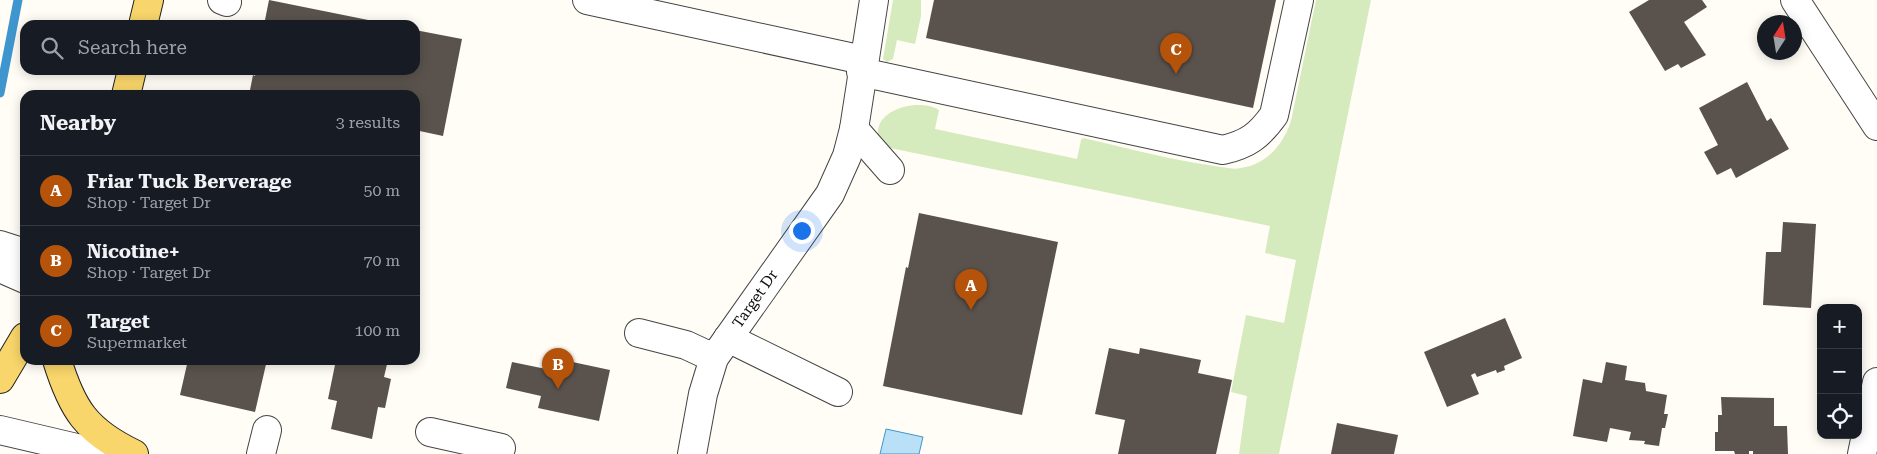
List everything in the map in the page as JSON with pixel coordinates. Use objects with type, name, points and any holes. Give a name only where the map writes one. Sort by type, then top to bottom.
[{"type":"main road","points":[[144,20],[149,0]]},
{"type":"main road","points":[[128,90],[131,75]]},
{"type":"main road","points":[[0,344],[20,328]]},
{"type":"main road","points":[[0,379],[20,345]]},
{"type":"main road","points":[[59,365],[66,389],[77,409],[91,427],[134,454]]},
{"type":"street","points":[[587,0],[1223,150],[1239,146],[1253,139],[1265,128],[1274,115],[1299,0]]},
{"type":"street","name":"Target Dr","points":[[692,454],[703,394],[721,348],[830,194],[847,156],[854,129],[862,66],[874,0]]},
{"type":"street","points":[[1795,0],[1877,126]]},
{"type":"street","points":[[854,129],[890,170]]},
{"type":"street","points":[[0,245],[20,251]]},
{"type":"street","points":[[0,268],[20,277]]},
{"type":"street","points":[[638,333],[686,345],[721,348],[838,392]]},
{"type":"street","points":[[1862,454],[1877,382]]},
{"type":"street","points":[[0,430],[102,454]]},
{"type":"street","points":[[430,432],[501,448]]},
{"type":"green space","points":[[893,0],[921,0],[921,16],[915,44],[897,40],[893,59],[887,62],[883,59]]},
{"type":"green space","points":[[1316,0],[1371,0],[1279,454],[1239,454],[1247,396],[1231,392],[1246,315],[1284,323],[1296,260],[1265,253],[1270,226],[890,148],[879,139],[879,125],[892,112],[911,105],[922,105],[939,110],[935,129],[1077,159],[1083,138],[1198,163],[1235,169],[1250,166],[1273,152],[1288,130]]},
{"type":"water","points":[[886,429],[923,437],[919,454],[880,454]]},
{"type":"building","points":[[269,0],[368,20],[265,20]]},
{"type":"building","points":[[934,0],[1276,0],[1253,108],[926,38]]},
{"type":"building","points":[[1649,0],[1702,0],[1707,7],[1684,22],[1706,55],[1681,68],[1678,64],[1665,71],[1629,12]]},
{"type":"building","points":[[420,31],[462,39],[443,136],[420,131],[420,90],[250,90],[253,75],[420,75]]},
{"type":"building","points":[[1747,82],[1767,121],[1771,118],[1789,149],[1736,178],[1731,168],[1717,175],[1704,152],[1718,145],[1699,108]]},
{"type":"building","points":[[919,213],[1058,242],[1022,415],[883,386],[906,267],[908,268]]},
{"type":"building","points":[[1783,222],[1816,224],[1811,308],[1763,305],[1766,252],[1781,252]]},
{"type":"building","points":[[1505,318],[1522,358],[1504,366],[1505,370],[1497,373],[1496,370],[1477,377],[1475,373],[1471,375],[1479,394],[1447,407],[1424,352]]},
{"type":"building","points":[[1109,348],[1139,354],[1140,348],[1201,360],[1198,373],[1232,380],[1216,454],[1118,454],[1125,420],[1095,414]]},
{"type":"building","points":[[549,357],[610,370],[599,421],[538,408],[541,396],[506,388],[512,362],[546,369]]},
{"type":"building","points":[[1606,362],[1627,366],[1625,380],[1645,383],[1646,391],[1667,395],[1664,414],[1668,414],[1665,428],[1662,428],[1659,446],[1644,444],[1645,441],[1629,440],[1631,432],[1610,428],[1607,442],[1573,436],[1583,379],[1602,383]]},
{"type":"building","points":[[187,365],[266,365],[255,412],[180,395]]},
{"type":"building","points":[[335,365],[387,365],[384,377],[391,379],[385,408],[378,407],[372,439],[331,429],[337,401],[328,399]]},
{"type":"building","points":[[1721,397],[1774,398],[1774,426],[1787,426],[1788,454],[1753,454],[1753,451],[1749,451],[1749,454],[1735,454],[1734,451],[1715,451],[1715,432],[1718,432],[1718,415],[1722,415]]},
{"type":"building","points":[[1337,423],[1398,435],[1394,454],[1331,454]]},
{"type":"waterway","points":[[0,93],[18,0]]},
{"type":"place","name":"Target","points":[[1176,74]]},
{"type":"place","name":"Friar Tuck Berverage","points":[[971,310]]},
{"type":"place","name":"Nicotine+","points":[[558,389]]}]
